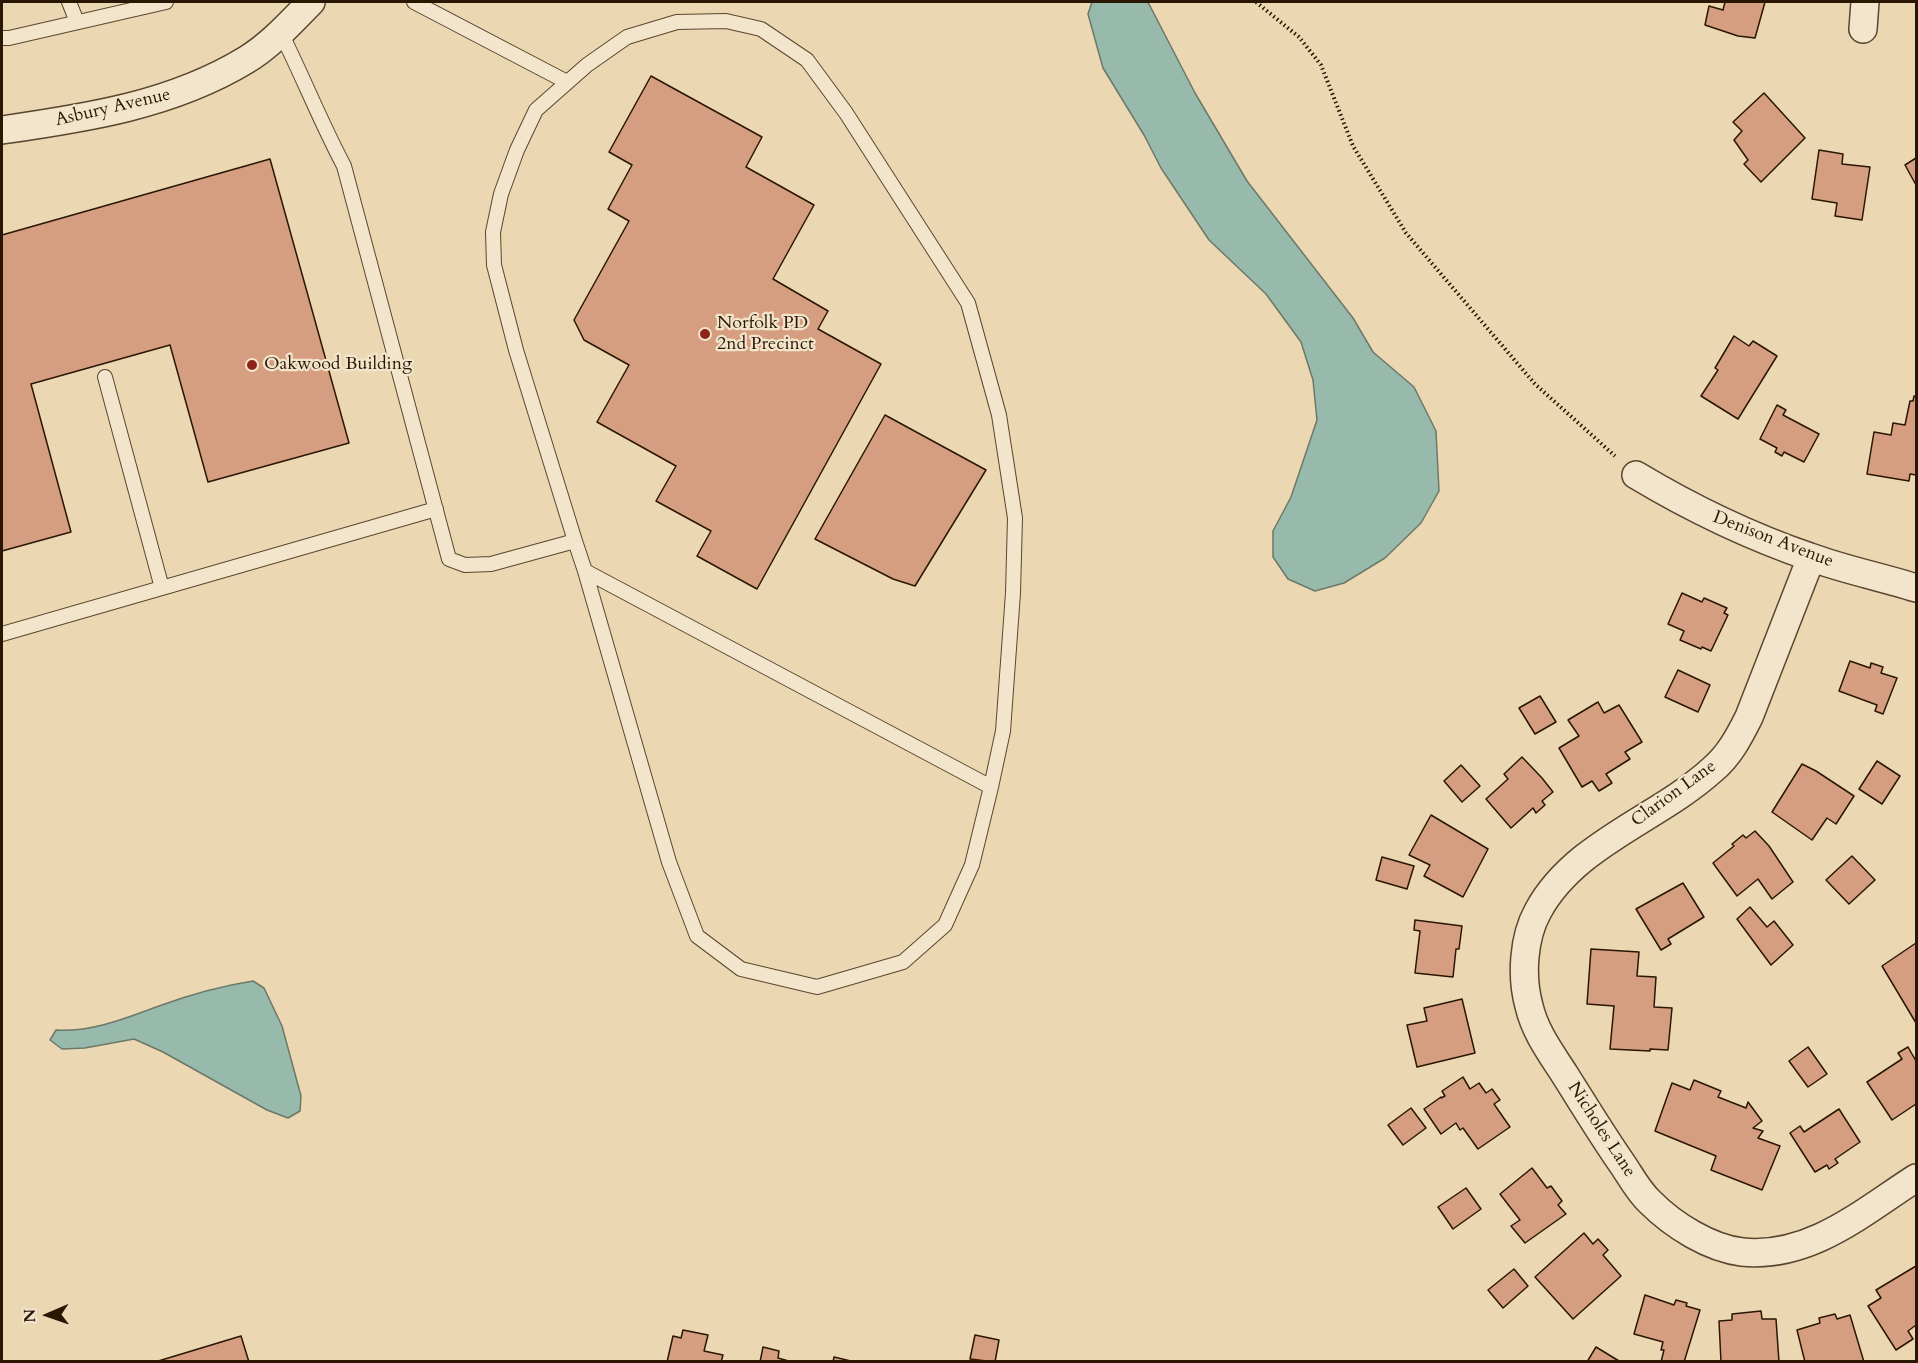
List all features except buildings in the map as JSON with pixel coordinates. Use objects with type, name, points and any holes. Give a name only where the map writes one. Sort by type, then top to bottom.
[{"type":"street","name":"Asbury Avenue","points":[[2,130],[64,121],[150,103],[202,84],[248,59],[281,33],[311,2]]},
{"type":"street","points":[[1863,29],[1865,2]]},
{"type":"street","name":"Denison Avenue","points":[[1636,475],[1679,501],[1716,519],[1811,558],[1917,588]]},
{"type":"street","name":"Clarion Lane","points":[[1528,937],[1537,912],[1561,879],[1596,848],[1664,807],[1713,770],[1736,743],[1749,717],[1811,558]]},
{"type":"street","name":"Nicholes Lane","points":[[1528,937],[1524,971],[1528,1005],[1537,1031],[1603,1137],[1648,1201],[1675,1224],[1706,1241],[1740,1252],[1796,1248],[1829,1235],[1917,1178]]},
{"type":"lane","points":[[69,2],[77,22]]},
{"type":"lane","points":[[2,38],[166,2]]},
{"type":"lane","points":[[414,2],[567,82]]},
{"type":"lane","points":[[726,21],[761,29],[807,60],[852,122],[968,303],[999,415],[1015,518],[1013,593],[1003,731],[972,865],[945,925],[903,962],[817,987],[741,969],[697,936],[669,862],[575,541],[513,339],[494,265],[493,232],[501,194],[517,150],[536,110],[587,65],[627,37],[676,22],[726,21]]},
{"type":"lane","points":[[281,33],[321,122],[344,166],[449,559],[465,565],[491,564],[575,541]]},
{"type":"lane","points":[[105,377],[162,588]]},
{"type":"lane","points":[[2,634],[436,509]]},
{"type":"lane","points":[[585,570],[991,787]]},
{"type":"path","points":[[1256,2],[1299,37],[1321,65],[1353,146],[1406,233],[1535,384],[1636,475]]},
{"type":"shaded area","points":[[1092,2],[1147,2],[1149,4],[1195,93],[1247,181],[1353,318],[1373,352],[1414,387],[1436,431],[1439,491],[1421,523],[1385,558],[1344,583],[1315,591],[1288,579],[1273,557],[1273,531],[1291,497],[1317,420],[1313,380],[1301,342],[1266,294],[1209,240],[1161,168],[1144,135],[1103,68],[1088,14]]},
{"type":"shaded area","points":[[253,981],[264,988],[282,1026],[301,1096],[300,1111],[288,1118],[267,1110],[163,1052],[134,1039],[85,1048],[62,1049],[50,1040],[56,1030],[96,1026],[193,995]]},
{"type":"place","name":"Norfolk PD 2nd Precinct","points":[[705,334]]},
{"type":"place","name":"Oakwood Building","points":[[252,365]]}]
